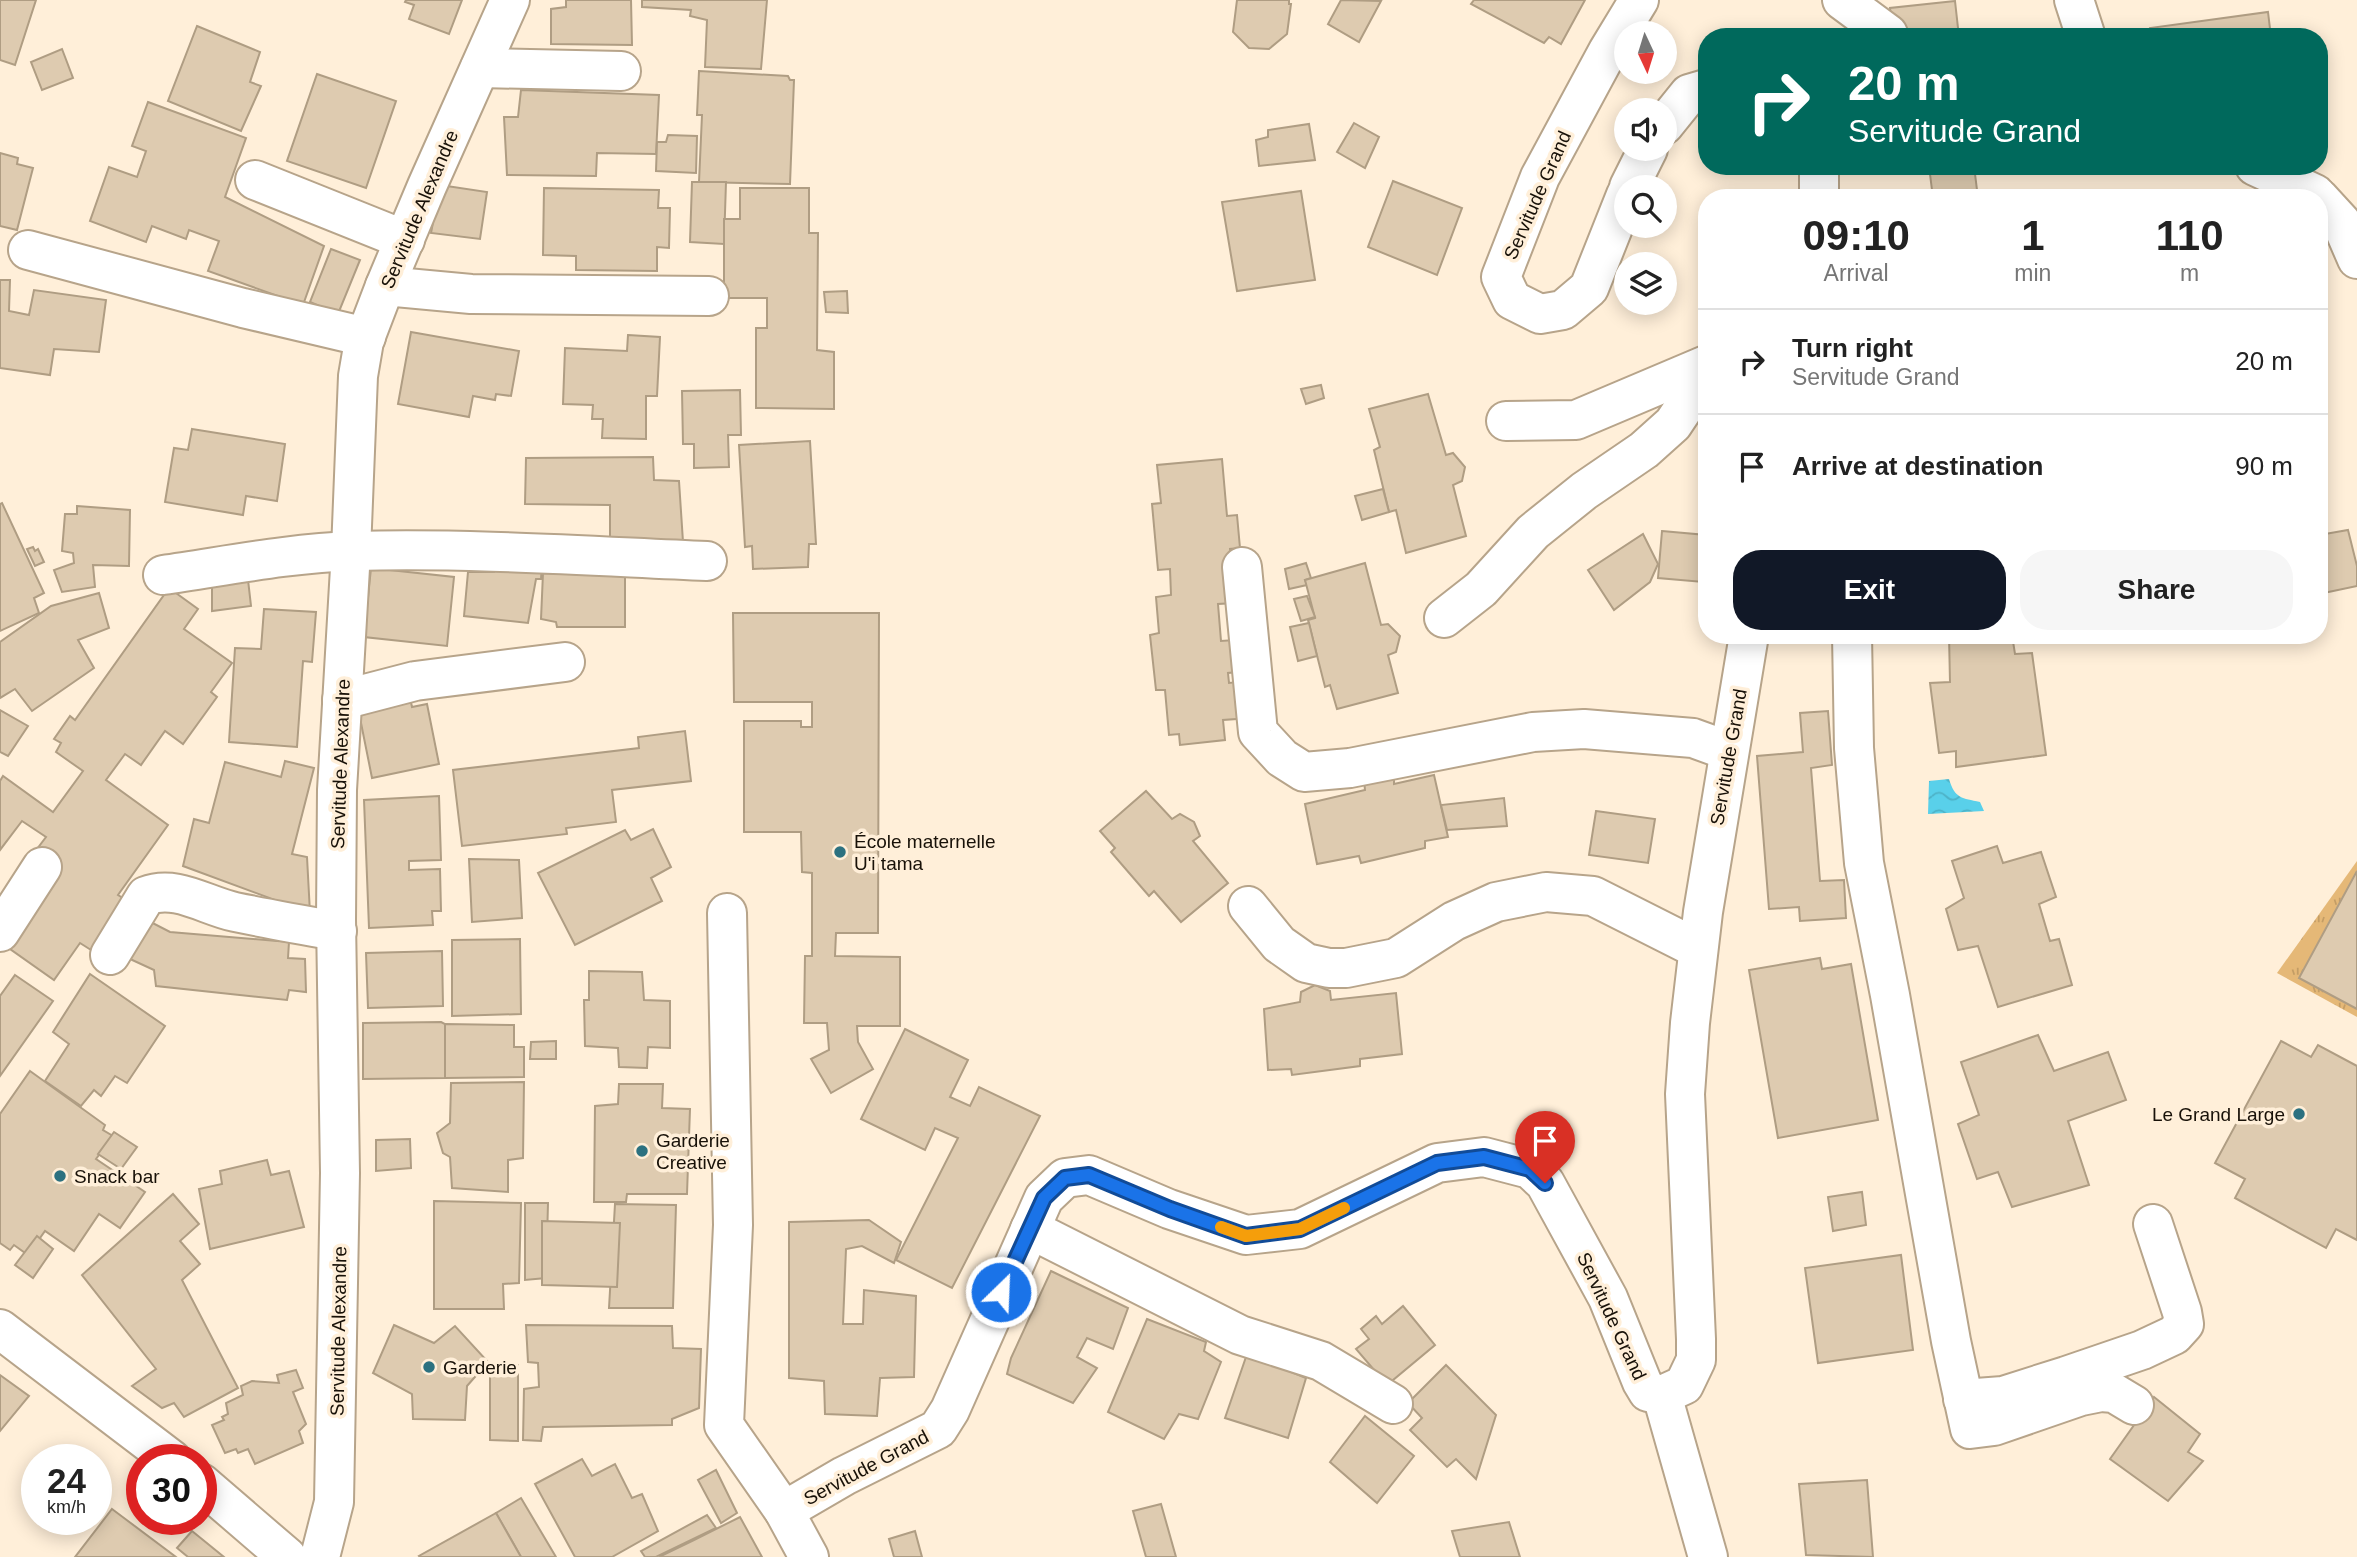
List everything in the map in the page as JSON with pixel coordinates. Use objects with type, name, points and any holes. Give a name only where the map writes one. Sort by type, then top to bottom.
[{"type":"street","name":"Servitude Alexandre","points":[[320,1557],[334,1503],[340,1173],[337,790],[358,376],[366,337],[385,286],[510,0]]},
{"type":"street","name":"Servitude Grand","points":[[1614,225],[1589,288],[1563,310],[1540,314],[1512,300],[1501,277],[1541,177],[1608,51],[1639,0]]},
{"type":"street","points":[[1842,0],[1880,28]]},
{"type":"street","points":[[2074,0],[2083,28]]},
{"type":"street","points":[[480,68],[621,71]]},
{"type":"street","points":[[1677,109],[1689,94],[1698,91]]},
{"type":"street","points":[[2274,175],[2304,189]]},
{"type":"street","points":[[256,180],[405,240]]},
{"type":"street","points":[[2328,208],[2341,222],[2357,260]]},
{"type":"street","points":[[28,250],[243,308],[366,337]]},
{"type":"street","points":[[385,286],[471,294],[709,296]]},
{"type":"street","points":[[1506,421],[1576,420],[1698,370]]},
{"type":"street","points":[[1444,618],[1481,589],[1532,532],[1643,450],[1672,424],[1687,403],[1698,379]]},
{"type":"street","points":[[163,575],[351,551],[451,550],[707,561]]},
{"type":"street","points":[[1242,567],[1258,732],[1282,758],[1304,772],[1350,768],[1533,732],[1584,729],[1693,738],[1729,751]]},
{"type":"street","name":"Servitude Grand","points":[[809,1557],[784,1511],[844,1476],[938,1429],[950,1410],[1044,1198],[1065,1178],[1089,1175],[1170,1209],[1246,1236],[1300,1229],[1437,1163],[1484,1157],[1518,1164],[1530,1169],[1545,1183],[1608,1298],[1648,1392],[1661,1395],[1684,1385],[1696,1360],[1685,1094],[1690,1023],[1698,948],[1747,644]]},
{"type":"street","points":[[1852,644],[1854,748],[1864,863],[1890,995],[1948,1328],[1970,1429],[1994,1426],[2081,1396],[2101,1392],[2114,1393],[2134,1405]]},
{"type":"street","points":[[342,700],[415,681],[565,662]]},
{"type":"street","points":[[0,932],[42,867]]},
{"type":"street","points":[[1248,906],[1279,944],[1306,963],[1329,968],[1346,968],[1396,958],[1454,922],[1496,902],[1546,892],[1593,896],[1698,948]]},
{"type":"street","points":[[110,955],[146,896],[154,893],[176,893],[231,911],[337,931]]},
{"type":"street","points":[[727,914],[733,1225],[724,1425],[784,1511]]},
{"type":"street","points":[[1963,1399],[2003,1396],[2142,1350],[2174,1335],[2184,1324],[2182,1312],[2153,1224]]},
{"type":"street","points":[[1030,1228],[1240,1335],[1321,1361],[1394,1404]]},
{"type":"street","points":[[0,1329],[151,1444]]},
{"type":"street","points":[[1661,1395],[1708,1557]]},
{"type":"street","points":[[217,1496],[288,1557]]},
{"type":"green space","points":[[2357,861],[2357,1017],[2277,973]]},
{"type":"water","points":[[1949,779],[1957,794],[1980,802],[1984,811],[1928,814],[1929,781]]},
{"type":"building","points":[[0,0],[36,0],[15,65],[0,60]]},
{"type":"building","points":[[462,0],[449,34],[409,19],[414,5],[405,2]]},
{"type":"building","points":[[566,0],[631,0],[632,45],[551,44],[551,9],[566,7]]},
{"type":"building","points":[[642,0],[767,0],[761,69],[705,67],[707,20],[690,16],[691,10],[642,7]]},
{"type":"building","points":[[1237,0],[1289,0],[1291,4],[1287,34],[1269,49],[1249,48],[1233,32]]},
{"type":"building","points":[[1341,0],[1381,1],[1359,42],[1328,24]]},
{"type":"building","points":[[1474,0],[1585,0],[1561,44],[1549,37],[1544,43],[1471,4]]},
{"type":"building","points":[[1955,1],[1958,28],[1892,28],[1890,8]]},
{"type":"building","points":[[2268,12],[2270,28],[2150,28]]},
{"type":"building","points":[[197,26],[260,52],[250,82],[261,86],[241,131],[168,101]]},
{"type":"building","points":[[62,49],[73,78],[42,90],[31,62]]},
{"type":"building","points":[[699,71],[788,76],[790,80],[794,80],[790,184],[699,182],[702,115],[697,115]]},
{"type":"building","points":[[317,74],[396,101],[366,188],[287,161]]},
{"type":"building","points":[[521,90],[659,95],[656,154],[597,153],[596,176],[507,175],[504,117],[518,117]]},
{"type":"building","points":[[148,102],[246,138],[225,197],[324,246],[303,305],[208,271],[219,241],[189,230],[186,239],[152,226],[146,242],[90,221],[109,167],[137,177],[146,151],[132,146]]},
{"type":"building","points":[[1354,123],[1379,137],[1365,168],[1337,152]]},
{"type":"building","points":[[1309,124],[1315,160],[1259,166],[1256,140],[1268,137],[1268,130]]},
{"type":"building","points":[[668,135],[697,136],[696,173],[656,171],[657,142],[666,142]]},
{"type":"building","points":[[0,153],[18,158],[17,164],[33,168],[17,230],[0,226]]},
{"type":"building","points":[[1930,175],[1975,175],[1977,189],[1932,189]]},
{"type":"building","points":[[1393,181],[1462,208],[1437,275],[1368,247]]},
{"type":"building","points":[[692,182],[726,182],[724,244],[690,242]]},
{"type":"building","points":[[440,185],[487,192],[480,239],[431,233]]},
{"type":"building","points":[[544,188],[659,190],[658,208],[670,208],[669,248],[657,247],[657,271],[576,270],[576,256],[543,255]]},
{"type":"building","points":[[740,188],[809,188],[809,233],[818,233],[817,350],[834,352],[834,409],[756,408],[756,328],[767,328],[767,298],[724,298],[724,219],[740,219]]},
{"type":"building","points":[[1301,191],[1315,280],[1237,291],[1222,202]]},
{"type":"building","points":[[331,249],[360,260],[338,314],[310,302]]},
{"type":"building","points":[[0,280],[10,280],[9,311],[29,315],[34,290],[106,300],[99,352],[54,349],[50,375],[0,368]]},
{"type":"building","points":[[847,291],[848,313],[826,312],[824,292]]},
{"type":"building","points":[[411,332],[519,351],[511,396],[496,394],[495,400],[473,396],[469,417],[398,404]]},
{"type":"building","points":[[628,335],[660,337],[657,396],[646,396],[646,439],[602,438],[603,419],[592,419],[593,405],[563,404],[565,348],[627,351]]},
{"type":"building","points":[[1321,385],[1324,398],[1306,404],[1301,389]]},
{"type":"building","points":[[740,390],[741,435],[728,435],[729,467],[694,468],[694,444],[683,444],[682,391]]},
{"type":"building","points":[[1428,394],[1446,455],[1453,453],[1465,467],[1462,481],[1453,485],[1466,536],[1406,553],[1396,510],[1389,512],[1374,450],[1380,447],[1369,409]]},
{"type":"building","points":[[192,429],[285,444],[277,501],[246,496],[243,515],[165,502],[174,448],[188,450]]},
{"type":"building","points":[[810,441],[816,544],[809,544],[808,567],[753,569],[752,546],[745,547],[739,445]]},
{"type":"building","points":[[653,457],[654,480],[679,481],[683,542],[610,541],[610,505],[525,504],[526,458]]},
{"type":"building","points":[[1222,459],[1227,516],[1237,515],[1240,548],[1230,549],[1235,603],[1218,604],[1221,641],[1235,640],[1238,672],[1228,673],[1229,683],[1247,681],[1251,718],[1223,720],[1225,740],[1180,745],[1179,734],[1169,735],[1165,690],[1156,690],[1150,635],[1159,633],[1156,597],[1171,595],[1170,569],[1158,570],[1152,504],[1161,503],[1157,465]]},
{"type":"building","points":[[1383,489],[1389,512],[1362,520],[1355,496]]},
{"type":"building","points":[[2,503],[44,593],[34,598],[39,613],[0,631],[0,504]]},
{"type":"building","points":[[77,506],[130,510],[129,566],[93,565],[95,587],[62,592],[54,570],[74,563],[73,553],[62,551],[65,514],[77,514]]},
{"type":"building","points":[[2348,530],[2357,566],[2357,586],[2328,592],[2328,533]]},
{"type":"building","points":[[1662,531],[1698,534],[1698,582],[1658,578]]},
{"type":"building","points":[[1643,534],[1658,564],[1650,582],[1614,610],[1588,570]]},
{"type":"building","points":[[33,547],[35,551],[38,549],[44,562],[35,566],[27,549]]},
{"type":"building","points":[[497,562],[542,565],[541,579],[536,579],[528,623],[464,616],[468,572],[494,572]]},
{"type":"building","points":[[1306,563],[1311,578],[1305,580],[1307,585],[1289,589],[1285,569]]},
{"type":"building","points":[[1365,563],[1381,625],[1388,624],[1400,636],[1396,652],[1388,655],[1398,693],[1337,709],[1330,685],[1325,687],[1308,620],[1315,618],[1305,580]]},
{"type":"building","points":[[371,568],[454,577],[447,646],[364,637]]},
{"type":"building","points":[[247,571],[251,606],[212,611],[212,575]]},
{"type":"building","points":[[543,573],[625,576],[625,627],[557,627],[556,622],[541,619]]},
{"type":"building","points":[[169,588],[198,609],[184,629],[232,663],[211,692],[217,697],[183,744],[165,731],[141,765],[125,754],[106,780],[168,825],[118,895],[126,900],[91,950],[80,943],[54,980],[3,944],[37,849],[46,837],[22,821],[0,850],[0,781],[3,776],[53,812],[83,771],[56,752],[61,743],[54,739],[70,716],[75,720]]},
{"type":"building","points":[[99,593],[109,628],[78,640],[94,668],[32,711],[15,689],[0,698],[0,642],[51,606]]},
{"type":"building","points":[[1307,596],[1315,617],[1301,621],[1294,599]]},
{"type":"building","points":[[264,609],[316,612],[312,662],[303,661],[297,747],[229,742],[235,648],[261,649]]},
{"type":"building","name":"École maternelle U'i tama","points":[[733,613],[879,613],[878,933],[836,933],[835,956],[900,957],[900,1026],[857,1026],[858,1042],[873,1069],[831,1093],[811,1059],[829,1050],[827,1023],[804,1023],[805,956],[812,956],[812,873],[802,872],[801,832],[744,832],[744,721],[801,721],[801,727],[812,727],[812,702],[734,702]]},
{"type":"building","points":[[1309,623],[1317,656],[1298,661],[1290,627]]},
{"type":"building","points":[[1949,644],[2013,644],[2015,654],[2032,653],[2046,755],[1956,767],[1956,751],[1939,753],[1930,683],[1950,682]]},
{"type":"building","points":[[409,693],[412,707],[427,704],[439,764],[372,778],[357,703]]},
{"type":"building","points":[[0,710],[28,726],[8,756],[0,752]]},
{"type":"building","points":[[1828,711],[1832,765],[1811,768],[1820,881],[1844,880],[1846,918],[1800,921],[1799,907],[1769,909],[1757,756],[1803,752],[1800,713]]},
{"type":"building","points":[[685,731],[691,781],[612,790],[616,822],[566,828],[567,834],[462,846],[453,770],[639,748],[638,737]]},
{"type":"building","points":[[285,761],[314,768],[292,854],[307,857],[310,913],[183,866],[194,819],[209,823],[225,762],[281,777]]},
{"type":"building","points":[[1394,775],[1394,784],[1434,775],[1448,837],[1425,841],[1425,848],[1361,863],[1359,856],[1317,864],[1305,804],[1365,790],[1364,780]]},
{"type":"building","points":[[1146,791],[1172,819],[1180,814],[1194,822],[1200,836],[1193,841],[1228,883],[1181,922],[1154,891],[1149,896],[1111,852],[1115,848],[1100,831]]},
{"type":"building","points":[[439,796],[441,860],[409,861],[409,870],[440,869],[441,911],[432,911],[433,925],[369,928],[364,800]]},
{"type":"building","points":[[1504,798],[1507,826],[1447,830],[1441,805]]},
{"type":"building","points":[[1596,811],[1655,819],[1648,863],[1589,855]]},
{"type":"building","points":[[653,829],[671,867],[651,878],[662,901],[575,945],[538,873],[625,830],[631,840]]},
{"type":"building","points":[[1997,846],[2003,863],[2041,852],[2056,897],[2039,904],[2050,941],[2059,939],[2072,985],[1998,1007],[1978,946],[1958,950],[1946,909],[1964,898],[1952,861]]},
{"type":"building","points":[[469,859],[519,860],[522,918],[472,922]]},
{"type":"building","points":[[2357,871],[2357,1009],[2299,978]]},
{"type":"building","points":[[139,916],[170,932],[289,942],[288,958],[305,959],[306,992],[289,990],[287,1000],[156,986],[154,970],[117,953]]},
{"type":"building","points":[[520,939],[521,1014],[452,1016],[452,940]]},
{"type":"building","points":[[442,951],[443,1006],[368,1008],[366,953]]},
{"type":"building","points":[[1820,958],[1822,969],[1851,964],[1878,1120],[1778,1138],[1749,970]]},
{"type":"building","points":[[589,971],[642,972],[644,1000],[670,1001],[670,1048],[648,1047],[647,1068],[619,1067],[618,1048],[585,1046],[584,1000],[589,1000]]},
{"type":"building","points":[[90,974],[165,1026],[127,1083],[115,1076],[101,1096],[94,1090],[81,1106],[45,1081],[69,1044],[53,1032]]},
{"type":"building","points":[[15,975],[53,1001],[0,1076],[0,996]]},
{"type":"building","points":[[1315,985],[1330,991],[1331,1000],[1396,993],[1402,1054],[1360,1059],[1360,1066],[1292,1075],[1291,1069],[1268,1070],[1264,1009],[1300,1002],[1301,992]]},
{"type":"building","points":[[363,1023],[445,1024],[445,1078],[363,1079]]},
{"type":"building","points":[[445,1024],[514,1025],[514,1047],[524,1047],[524,1077],[445,1078]]},
{"type":"building","points":[[905,1029],[968,1060],[950,1097],[970,1106],[979,1087],[1040,1116],[952,1288],[896,1260],[958,1138],[935,1128],[925,1150],[861,1119]]},
{"type":"building","points":[[2038,1035],[2054,1071],[2108,1052],[2126,1100],[2068,1121],[2089,1185],[2012,1207],[1998,1172],[1977,1179],[1958,1124],[1979,1115],[1961,1062]]},
{"type":"building","points":[[556,1041],[556,1059],[530,1059],[531,1042]]},
{"type":"building","name":"Le Grand Large","points":[[2281,1041],[2311,1057],[2318,1045],[2357,1066],[2357,1240],[2336,1229],[2326,1248],[2235,1198],[2245,1179],[2215,1163]]},
{"type":"building","name":"Snack bar","points":[[30,1071],[105,1125],[103,1130],[113,1136],[96,1159],[145,1192],[120,1228],[99,1214],[74,1251],[45,1231],[28,1255],[14,1245],[10,1250],[0,1243],[0,1114]]},
{"type":"building","points":[[524,1082],[523,1158],[508,1160],[508,1192],[452,1188],[450,1157],[443,1153],[437,1133],[450,1123],[451,1083]]},
{"type":"building","name":"Garderie Creative","points":[[619,1084],[663,1084],[662,1108],[690,1109],[687,1194],[627,1194],[626,1202],[594,1202],[595,1106],[618,1104]]},
{"type":"building","points":[[114,1132],[137,1147],[121,1169],[98,1154]]},
{"type":"building","points":[[410,1139],[411,1168],[376,1171],[376,1140]]},
{"type":"building","points":[[267,1160],[271,1175],[289,1171],[304,1227],[210,1249],[199,1189],[222,1184],[220,1171]]},
{"type":"building","points":[[1862,1192],[1866,1225],[1833,1231],[1828,1197]]},
{"type":"building","points":[[173,1194],[199,1224],[180,1241],[200,1264],[182,1280],[238,1388],[184,1417],[174,1403],[162,1408],[132,1386],[156,1369],[82,1275]]},
{"type":"building","points":[[434,1201],[521,1203],[519,1283],[503,1284],[504,1309],[434,1309]]},
{"type":"building","points":[[525,1203],[548,1203],[546,1278],[525,1280]]},
{"type":"building","points":[[615,1204],[676,1205],[673,1308],[609,1308]]},
{"type":"building","points":[[869,1220],[901,1242],[894,1263],[862,1246],[846,1249],[843,1324],[863,1324],[864,1290],[916,1296],[914,1377],[880,1378],[877,1416],[825,1414],[824,1381],[789,1378],[789,1222]]},
{"type":"building","points":[[542,1221],[620,1223],[617,1287],[542,1285]]},
{"type":"building","points":[[37,1236],[53,1249],[33,1278],[15,1265]]},
{"type":"building","points":[[1901,1255],[1913,1350],[1818,1363],[1805,1268]]},
{"type":"building","points":[[1051,1271],[1128,1308],[1113,1349],[1087,1338],[1077,1357],[1097,1368],[1073,1403],[1007,1374],[1011,1358]]},
{"type":"building","points":[[1403,1306],[1435,1345],[1387,1385],[1356,1349],[1369,1339],[1361,1329],[1376,1316],[1382,1324]]},
{"type":"building","points":[[1147,1319],[1206,1342],[1204,1351],[1221,1362],[1198,1419],[1179,1414],[1164,1439],[1108,1412]]},
{"type":"building","name":"Garderie","points":[[394,1325],[434,1343],[455,1326],[488,1362],[467,1386],[465,1420],[413,1419],[412,1394],[373,1373]]},
{"type":"building","points":[[526,1325],[672,1326],[673,1348],[701,1349],[699,1408],[672,1419],[672,1425],[543,1427],[541,1441],[523,1440],[524,1389],[539,1387],[538,1363],[528,1362]]},
{"type":"building","points":[[1247,1354],[1306,1378],[1288,1438],[1225,1418]]},
{"type":"building","points":[[518,1365],[518,1441],[490,1440],[490,1367]]},
{"type":"building","points":[[1446,1365],[1496,1415],[1476,1479],[1456,1459],[1447,1467],[1410,1430],[1422,1418],[1408,1403]]},
{"type":"building","points":[[296,1370],[303,1388],[293,1392],[306,1424],[299,1431],[303,1443],[255,1464],[248,1449],[238,1453],[236,1449],[225,1453],[212,1425],[224,1420],[222,1417],[228,1414],[226,1403],[243,1395],[241,1386],[252,1381],[279,1383],[277,1375]]},
{"type":"building","points":[[0,1375],[29,1396],[0,1431]]},
{"type":"building","points":[[2154,1397],[2200,1434],[2188,1452],[2203,1461],[2168,1501],[2110,1459]]},
{"type":"building","points":[[1365,1416],[1414,1456],[1377,1503],[1330,1462]]},
{"type":"building","points":[[582,1459],[592,1476],[615,1464],[632,1498],[642,1494],[658,1531],[612,1557],[575,1557],[535,1484]]},
{"type":"building","points":[[716,1470],[737,1513],[721,1523],[698,1480]]},
{"type":"building","points":[[1867,1480],[1873,1557],[1806,1555],[1799,1484]]},
{"type":"building","points":[[521,1498],[556,1557],[521,1557],[496,1513]]},
{"type":"building","points":[[1161,1504],[1176,1557],[1146,1557],[1133,1511]]},
{"type":"building","points":[[112,1509],[126,1520],[126,1535],[147,1535],[176,1557],[75,1557],[92,1535],[112,1535]]},
{"type":"building","points":[[496,1513],[521,1557],[419,1556]]},
{"type":"building","points":[[707,1515],[716,1528],[656,1557],[645,1557],[641,1551]]},
{"type":"building","points":[[740,1517],[762,1557],[659,1557],[694,1540]]},
{"type":"building","points":[[1509,1522],[1520,1557],[1460,1557],[1452,1531]]},
{"type":"building","points":[[915,1531],[922,1557],[894,1557],[889,1539]]},
{"type":"building","points":[[188,1535],[197,1535],[224,1557],[188,1557],[177,1548]]},
{"type":"slow traffic","points":[[1221,1227],[1246,1236],[1300,1229],[1344,1208]]},
{"type":"place","name":"École maternelle U'i tama","points":[[840,852]]},
{"type":"place","name":"Le Grand Large","points":[[2299,1114]]},
{"type":"place","name":"Garderie Creative","points":[[642,1151]]},
{"type":"place","name":"Snack bar","points":[[60,1176]]},
{"type":"place","name":"Garderie","points":[[429,1367]]},
{"type":"route","points":[[1001,1292],[1044,1198],[1065,1178],[1089,1175],[1170,1209],[1246,1236],[1300,1229],[1437,1163],[1484,1157],[1530,1169],[1545,1183]]}]
